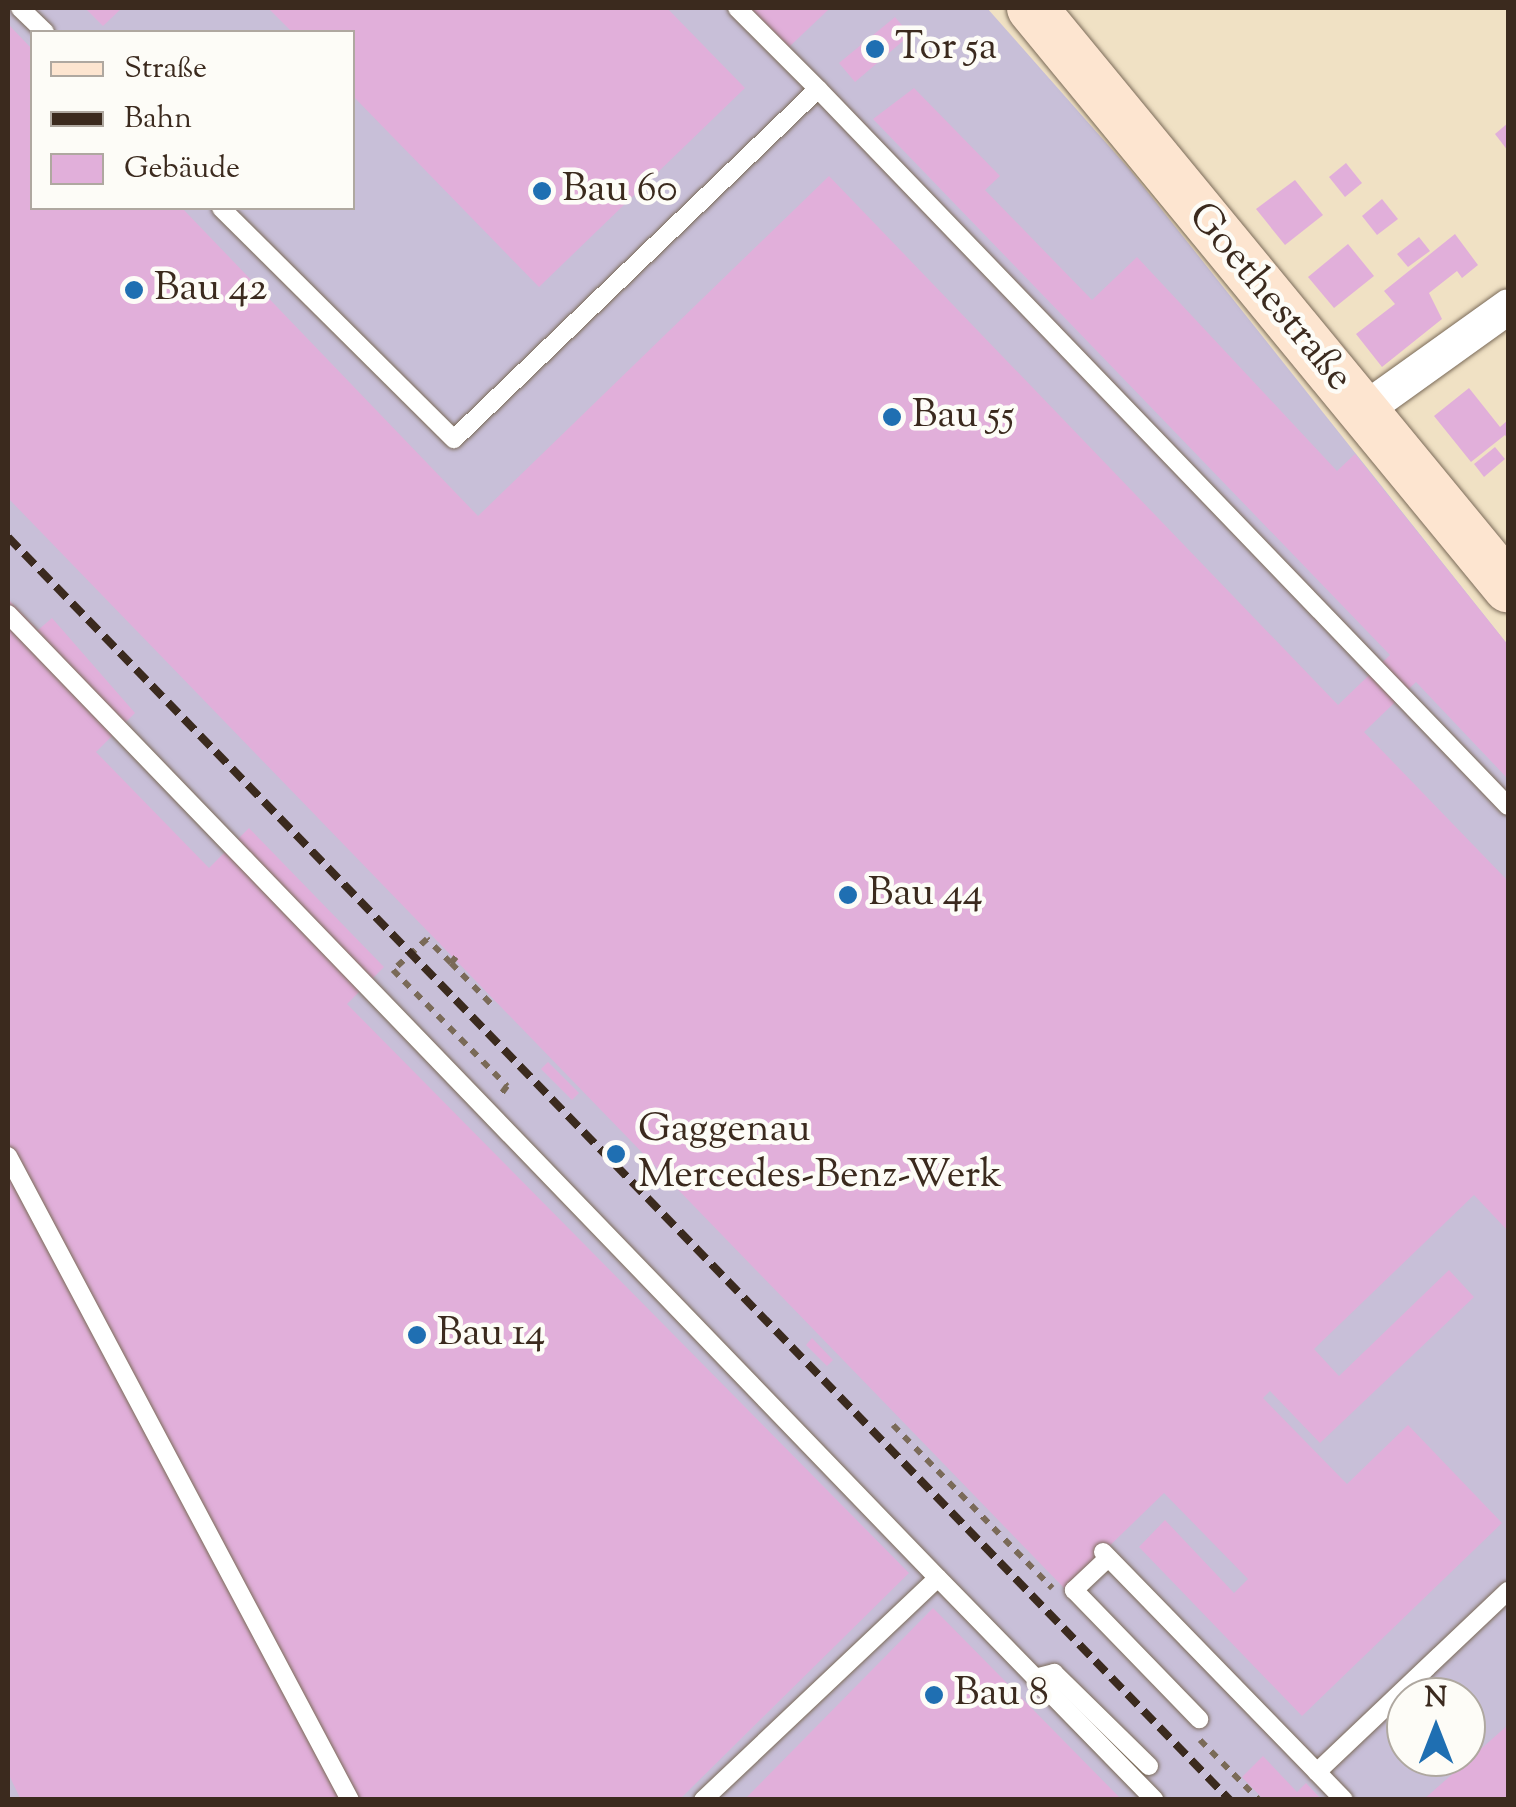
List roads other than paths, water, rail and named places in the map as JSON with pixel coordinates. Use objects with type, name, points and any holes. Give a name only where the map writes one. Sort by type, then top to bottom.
[{"type":"street","name":"Goethestraße","points":[[1032,8],[1508,587]]},
{"type":"street","points":[[1362,410],[1508,306]]},
{"type":"lane","points":[[20,8],[43,30]]},
{"type":"lane","points":[[738,8],[1508,806]]},
{"type":"lane","points":[[223,210],[454,440],[818,89]]},
{"type":"lane","points":[[8,614],[1155,1800]]},
{"type":"lane","points":[[8,1156],[350,1800]]},
{"type":"lane","points":[[1199,1719],[1074,1590],[1106,1555],[1344,1800]]},
{"type":"lane","points":[[703,1800],[938,1578]]},
{"type":"lane","points":[[1317,1772],[1508,1591]]},
{"type":"lane","points":[[1035,1678],[1054,1673],[1149,1766]]},
{"type":"railway","points":[[8,537],[1230,1800]]},
{"type":"place","name":"Tor 5a","points":[[875,49]]},
{"type":"place","name":"Bau 60","points":[[542,191]]},
{"type":"place","name":"Bau 42","points":[[134,290]]},
{"type":"place","name":"Bau 55","points":[[892,417]]},
{"type":"place","name":"Bau 44","points":[[848,895]]},
{"type":"place","name":"Gaggenau Mercedes-Benz-Werk","points":[[616,1154]]},
{"type":"place","name":"Bau 14","points":[[417,1335]]},
{"type":"place","name":"Bau 8","points":[[934,1695]]}]
